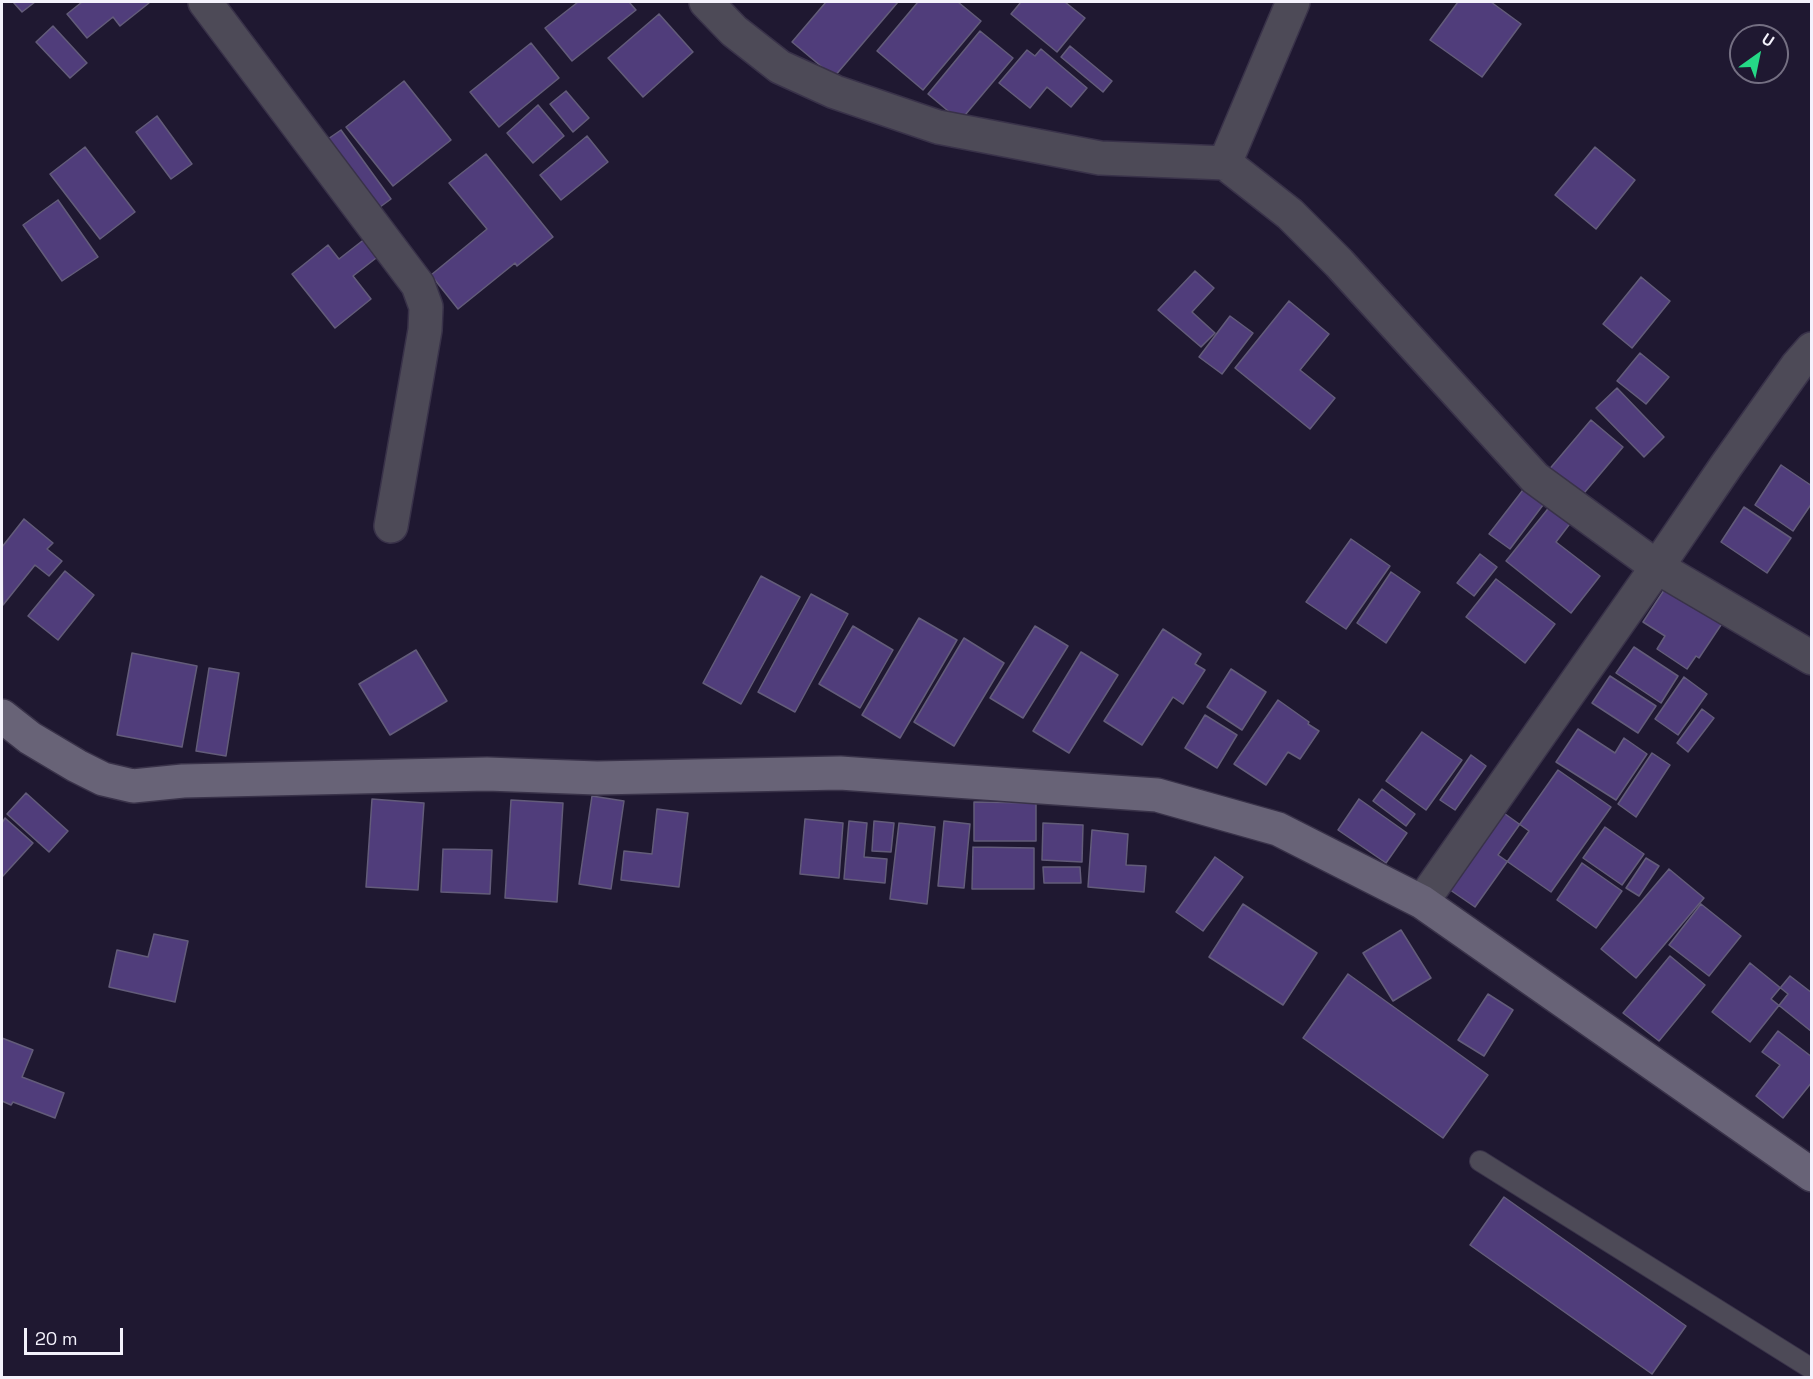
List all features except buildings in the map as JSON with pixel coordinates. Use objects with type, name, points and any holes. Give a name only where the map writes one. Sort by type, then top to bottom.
[{"type":"street","points":[[205,2],[418,285],[426,307],[425,330],[391,526]]},
{"type":"street","points":[[706,2],[734,31],[780,67],[836,92],[938,127],[1100,158],[1226,163],[1290,214],[1339,263],[1535,478],[1657,567],[1812,658]]},
{"type":"street","points":[[1226,163],[1293,2]]},
{"type":"street","points":[[1422,902],[1745,439],[1797,366],[1812,349]]},
{"type":"street","points":[[2,716],[30,738],[77,766],[103,779],[133,786],[183,781],[487,774],[597,778],[840,772],[1157,795],[1278,829],[1422,902],[1812,1175]]},
{"type":"lane","points":[[1480,1161],[1812,1369]]}]
